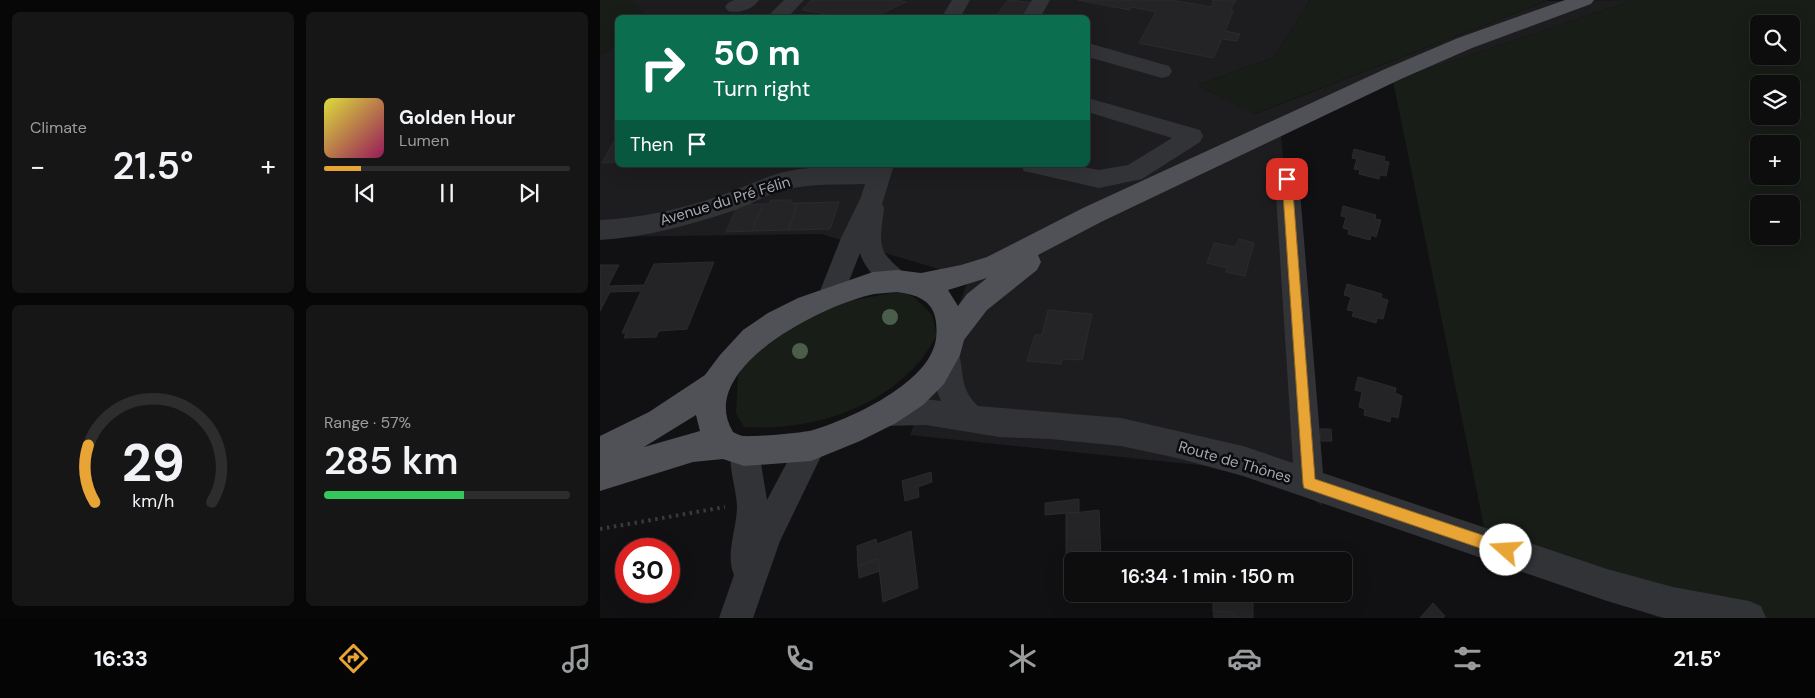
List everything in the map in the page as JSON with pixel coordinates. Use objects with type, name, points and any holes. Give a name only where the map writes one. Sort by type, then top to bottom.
[{"type":"main road","points":[[600,451],[626,442],[662,422],[715,385],[730,364],[753,339],[778,322],[831,296],[873,283],[909,283],[961,276],[995,266],[1092,215],[1393,74],[1465,43],[1584,0]]},
{"type":"main road","points":[[600,475],[693,447],[811,446],[849,432],[885,413],[913,394],[934,375],[948,345],[977,302],[1092,215]]},
{"type":"main road","points":[[909,283],[937,295],[949,316],[948,345]]},
{"type":"main road","points":[[715,385],[710,404],[713,427],[734,448]]},
{"type":"street","points":[[778,15],[795,0]]},
{"type":"street","points":[[952,15],[962,0]]},
{"type":"street","points":[[1032,15],[1041,0]]},
{"type":"street","points":[[1090,51],[1162,71]]},
{"type":"street","points":[[1042,167],[1099,179],[1124,176],[1134,173],[1192,136],[1090,107]]},
{"type":"street","name":"Avenue du Pré Félin","points":[[600,230],[620,230],[680,217],[728,202],[770,174],[816,177],[839,171],[878,179]]},
{"type":"street","points":[[878,179],[869,239],[874,259],[909,283]]},
{"type":"street","points":[[831,296],[878,179]]},
{"type":"street","points":[[1287,179],[1309,484]]},
{"type":"street","points":[[948,345],[947,379],[952,394],[962,410],[972,420]]},
{"type":"street","name":"Route de Thônes","points":[[885,413],[926,412],[972,420],[1121,432],[1243,461],[1607,585],[1728,617]]},
{"type":"street","points":[[739,607],[780,503],[811,446]]},
{"type":"street","points":[[734,448],[752,506],[739,607]]},
{"type":"path","points":[[600,529],[733,507]]},
{"type":"shaded area","points":[[600,0],[629,0],[646,15],[615,15],[615,46],[600,56]]},
{"type":"shaded area","points":[[629,0],[1310,0],[1274,57],[1198,85],[1255,114],[1547,1],[1633,0],[1393,81],[1280,128],[1322,506],[1275,473],[910,435],[969,278],[821,234],[600,237],[600,56],[615,46],[615,167],[1090,167],[1090,15],[645,15]]},
{"type":"shaded area","points":[[1310,0],[1549,0],[1254,114],[1198,85],[1274,57]]},
{"type":"shaded area","points":[[1633,0],[1815,0],[1815,618],[1660,618],[1490,556],[1393,81]]},
{"type":"shaded area","points":[[903,291],[915,298],[932,315],[937,336],[920,361],[903,378],[883,393],[862,405],[840,414],[792,425],[744,427],[736,413],[738,375],[754,352],[784,329],[843,302]]},
{"type":"building","points":[[811,0],[897,0],[906,2],[878,15],[831,15],[802,10]]},
{"type":"building","points":[[1008,0],[1031,3],[1023,15],[997,15]]},
{"type":"building","points":[[1078,0],[1171,0],[1212,7],[1213,0],[1236,0],[1230,10],[1233,11],[1225,31],[1240,34],[1237,41],[1222,39],[1213,58],[1139,43],[1156,12],[1132,7],[1130,10]]},
{"type":"building","points":[[615,139],[615,162],[602,163]]},
{"type":"building","points":[[1354,149],[1385,157],[1384,161],[1389,162],[1386,176],[1380,175],[1379,179],[1359,174],[1360,170],[1354,169],[1357,159],[1352,158]]},
{"type":"building","points":[[771,200],[791,200],[790,203],[798,203],[788,230],[752,231],[763,204],[769,204]]},
{"type":"building","points":[[839,202],[830,229],[788,230],[798,203]]},
{"type":"building","points":[[763,204],[752,231],[726,232],[738,205]]},
{"type":"building","points":[[1343,206],[1376,215],[1375,219],[1381,220],[1376,237],[1371,235],[1370,240],[1348,234],[1349,230],[1343,228],[1346,217],[1341,216]]},
{"type":"building","points":[[1239,239],[1254,243],[1245,276],[1226,272],[1227,268],[1207,263],[1214,243],[1235,247]]},
{"type":"building","points":[[714,262],[687,329],[659,331],[656,337],[624,338],[626,333],[622,333],[641,291],[610,292],[600,311],[600,265],[619,265],[608,286],[644,285],[654,264]]},
{"type":"building","points":[[1347,284],[1382,294],[1381,298],[1388,300],[1383,319],[1377,318],[1376,323],[1352,316],[1354,311],[1347,310],[1351,297],[1344,295]]},
{"type":"building","points":[[1048,310],[1092,314],[1082,360],[1063,359],[1061,364],[1027,361],[1035,335],[1042,335]]},
{"type":"building","points":[[1358,377],[1396,388],[1395,393],[1402,396],[1398,418],[1391,416],[1390,422],[1364,415],[1365,409],[1359,407],[1362,392],[1355,390]]},
{"type":"building","points":[[1320,429],[1331,429],[1332,441],[1321,441]]},
{"type":"building","points":[[931,472],[932,482],[918,487],[919,497],[905,501],[902,481]]},
{"type":"building","points":[[1079,499],[1079,512],[1045,515],[1045,503]]},
{"type":"building","points":[[1099,510],[1101,552],[1066,552],[1066,514]]},
{"type":"building","points":[[911,531],[918,588],[883,602],[878,559],[858,566],[857,546],[876,539],[877,544]]},
{"type":"building","points":[[878,559],[880,571],[859,578],[858,566]]},
{"type":"building","points":[[1213,602],[1253,602],[1253,618],[1234,618],[1234,613],[1213,611]]},
{"type":"building","points":[[1433,603],[1445,616],[1443,618],[1420,618]]},
{"type":"building","points":[[1213,611],[1234,613],[1234,618],[1214,618]]},
{"type":"route","points":[[1287,179],[1309,484],[1506,550]]}]
